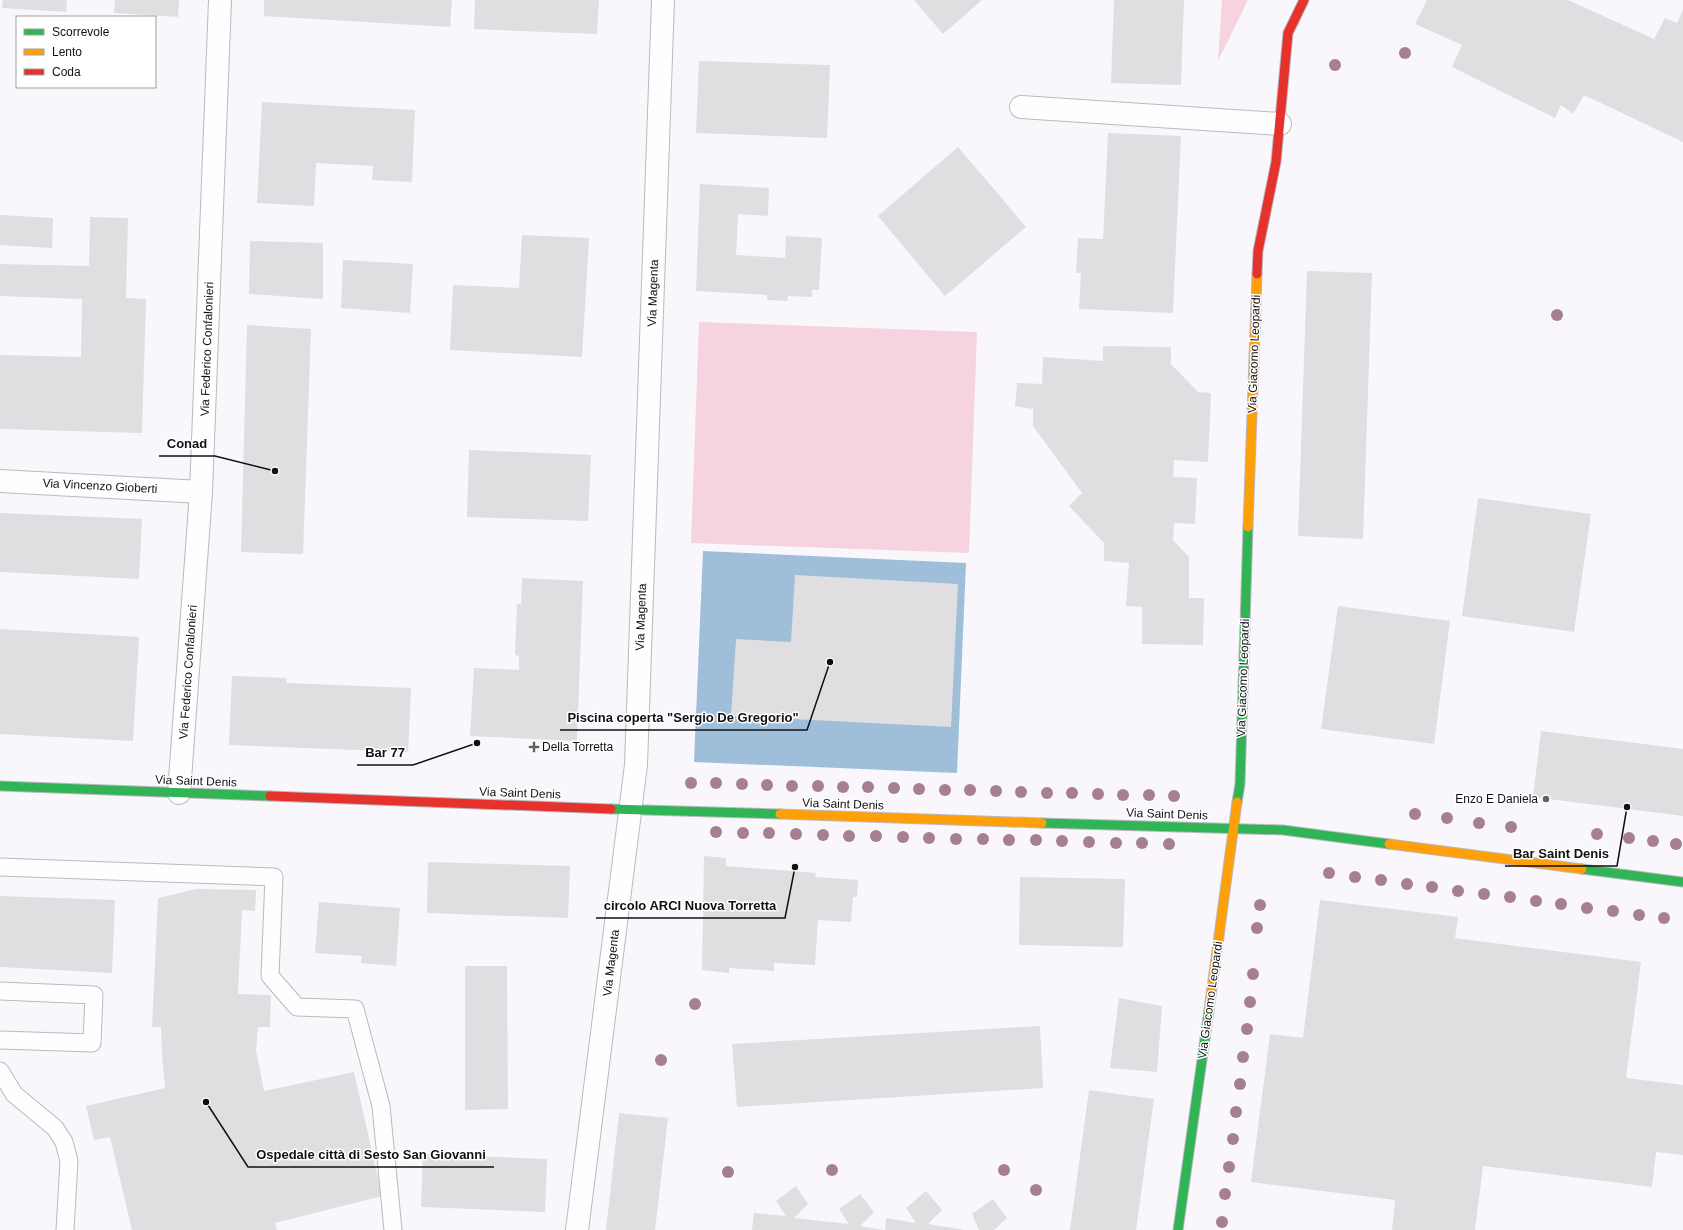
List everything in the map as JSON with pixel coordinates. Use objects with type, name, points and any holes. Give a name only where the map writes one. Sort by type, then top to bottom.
[{"type":"street","name":"Via Federico Confalonieri","points":[[179,792],[201,492],[220,0]]},
{"type":"street","name":"Via Magenta","points":[[577,1230],[636,766],[663,0]]},
{"type":"street","name":"Via Giacomo Leopardi","points":[[1178,1230],[1240,784],[1258,259],[1276,162],[1288,33],[1304,0]]},
{"type":"street","points":[[1021,107],[1280,124]]},
{"type":"street","name":"Via Vincenzo Gioberti","points":[[0,481],[201,492]]},
{"type":"street","name":"Via Saint Denis","points":[[0,786],[631,809],[1283,830],[1683,882]]},
{"type":"lane","points":[[0,867],[274,877],[270,976],[297,1007],[355,1009],[381,1106],[393,1230]]},
{"type":"lane","points":[[0,991],[94,995],[92,1043],[0,1040]]},
{"type":"lane","points":[[0,1071],[14,1094],[55,1128],[64,1142],[69,1161],[65,1230]]},
{"type":"shaded area","points":[[1222,0],[1248,0],[1218,61]]},
{"type":"shaded area","points":[[699,322],[977,332],[969,553],[691,543]]},
{"type":"water","points":[[703,551],[966,563],[957,773],[694,762]]},
{"type":"building","points":[[3,0],[67,0],[66,12],[2,8]]},
{"type":"building","points":[[115,0],[179,0],[178,17],[114,13]]},
{"type":"building","points":[[264,0],[452,0],[450,27],[264,16]]},
{"type":"building","points":[[475,0],[599,0],[597,34],[474,29]]},
{"type":"building","points":[[914,0],[982,0],[943,34]]},
{"type":"building","points":[[1114,0],[1184,0],[1181,85],[1111,83]]},
{"type":"building","points":[[1427,0],[1568,0],[1654,39],[1665,18],[1677,23],[1683,10],[1683,142],[1584,95],[1573,114],[1561,105],[1555,118],[1452,67],[1462,45],[1415,24]]},
{"type":"building","points":[[699,61],[830,65],[827,138],[696,133]]},
{"type":"building","points":[[262,102],[415,110],[412,182],[372,180],[373,166],[316,163],[314,206],[257,203]]},
{"type":"building","points":[[1108,133],[1181,136],[1173,313],[1079,309],[1081,273],[1076,273],[1078,238],[1103,239]]},
{"type":"building","points":[[958,147],[1026,227],[945,296],[878,216]]},
{"type":"building","points":[[700,184],[769,188],[768,216],[738,214],[736,255],[785,258],[786,236],[822,238],[819,290],[812,290],[812,297],[788,296],[787,301],[767,300],[767,295],[696,291]]},
{"type":"building","points":[[0,215],[53,218],[52,248],[0,245]]},
{"type":"building","points":[[90,217],[128,218],[126,298],[146,299],[142,433],[0,429],[0,355],[81,357],[82,299],[0,296],[0,264],[89,266]]},
{"type":"building","points":[[522,235],[589,238],[582,357],[450,350],[453,285],[519,288]]},
{"type":"building","points":[[250,241],[323,243],[323,299],[249,294]]},
{"type":"building","points":[[343,260],[413,264],[410,313],[341,308]]},
{"type":"building","points":[[1307,271],[1372,273],[1363,539],[1298,536]]},
{"type":"building","points":[[247,325],[311,329],[303,554],[241,552]]},
{"type":"building","points":[[1103,346],[1171,347],[1171,364],[1198,392],[1211,393],[1208,462],[1174,460],[1173,477],[1197,478],[1195,524],[1174,523],[1173,540],[1189,557],[1189,598],[1204,598],[1203,645],[1142,644],[1142,607],[1126,606],[1129,563],[1104,561],[1104,543],[1069,506],[1082,493],[1033,426],[1033,409],[1015,406],[1017,383],[1042,384],[1043,357],[1103,361]]},
{"type":"building","points":[[469,450],[591,455],[588,521],[467,517]]},
{"type":"building","points":[[1478,498],[1591,514],[1574,632],[1462,616]]},
{"type":"building","points":[[0,513],[142,519],[139,579],[0,572]]},
{"type":"building","points":[[795,575],[958,584],[951,727],[731,716],[736,639],[791,642]]},
{"type":"building","points":[[522,578],[583,581],[577,741],[470,736],[474,668],[519,670],[519,656],[515,655],[517,604],[521,604]]},
{"type":"building","points":[[1338,606],[1450,621],[1434,744],[1321,729]]},
{"type":"building","points":[[0,629],[139,637],[133,741],[0,734]]},
{"type":"building","points":[[232,676],[287,678],[286,683],[411,688],[408,752],[229,745]]},
{"type":"building","points":[[1541,731],[1683,749],[1683,816],[1533,797]]},
{"type":"building","points":[[704,856],[726,858],[726,866],[816,873],[815,877],[858,880],[857,897],[853,897],[851,922],[818,920],[815,965],[774,963],[774,971],[729,968],[729,973],[702,970]]},
{"type":"building","points":[[428,862],[570,866],[568,918],[427,913]]},
{"type":"building","points":[[1020,877],[1125,879],[1123,947],[1019,945]]},
{"type":"building","points":[[196,889],[256,890],[255,911],[242,910],[238,994],[271,995],[270,1027],[258,1027],[256,1050],[264,1091],[354,1072],[382,1196],[275,1223],[277,1230],[132,1230],[110,1137],[94,1140],[86,1106],[165,1088],[161,1027],[152,1027],[158,898]]},
{"type":"building","points":[[0,896],[115,900],[112,973],[0,967]]},
{"type":"building","points":[[1320,900],[1458,917],[1455,938],[1641,962],[1626,1078],[1683,1085],[1683,1155],[1656,1152],[1652,1187],[1483,1166],[1475,1230],[1392,1230],[1395,1200],[1251,1182],[1270,1034],[1303,1038]]},
{"type":"building","points":[[319,902],[400,908],[396,966],[361,963],[362,956],[315,953]]},
{"type":"building","points":[[465,966],[507,966],[508,1109],[465,1110]]},
{"type":"building","points":[[1119,998],[1162,1006],[1157,1072],[1110,1068]]},
{"type":"building","points":[[1040,1026],[1043,1088],[737,1107],[732,1044]]},
{"type":"building","points":[[1089,1090],[1154,1099],[1136,1230],[1070,1230]]},
{"type":"building","points":[[619,1113],[668,1118],[655,1230],[606,1230]]},
{"type":"building","points":[[423,1154],[547,1159],[545,1212],[421,1207]]},
{"type":"building","points":[[796,1186],[808,1204],[794,1218],[849,1224],[839,1209],[860,1194],[874,1212],[860,1226],[884,1230],[752,1230],[754,1213],[786,1216],[776,1201]]},
{"type":"building","points":[[926,1191],[942,1210],[928,1224],[965,1230],[885,1230],[886,1218],[916,1223],[906,1208]]},
{"type":"building","points":[[993,1199],[1007,1218],[994,1230],[979,1230],[972,1214]]},
{"type":"traffic: fast","points":[[1237,802],[1240,784],[1248,527]]},
{"type":"traffic: fast","points":[[0,786],[270,796]]},
{"type":"traffic: fast","points":[[611,809],[780,814]]},
{"type":"traffic: fast","points":[[1042,823],[1283,830],[1389,844]]},
{"type":"traffic: fast","points":[[1582,869],[1683,882]]},
{"type":"traffic: fast","points":[[1178,1230],[1209,1010]]},
{"type":"traffic: slow","points":[[1248,527],[1257,274]]},
{"type":"traffic: slow","points":[[1209,1010],[1237,802]]},
{"type":"traffic: slow","points":[[780,814],[1042,823]]},
{"type":"traffic: slow","points":[[1389,844],[1582,869]]},
{"type":"traffic: jam","points":[[1257,274],[1258,251],[1276,162],[1288,33],[1304,0]]},
{"type":"traffic: jam","points":[[270,796],[611,809]]},
{"type":"place","name":"Conad","points":[[275,471]]},
{"type":"place","name":"Piscina coperta \"Sergio De Gregorio\"","points":[[830,662]]},
{"type":"place","name":"Bar 77","points":[[477,743]]},
{"type":"place","name":"Della Torretta","points":[[534,747]]},
{"type":"place","name":"Enzo E Daniela","points":[[1546,799]]},
{"type":"place","name":"Bar Saint Denis","points":[[1627,807]]},
{"type":"place","name":"circolo ARCI Nuova Torretta","points":[[795,867]]},
{"type":"place","name":"Ospedale città di Sesto San Giovanni","points":[[206,1102]]}]
